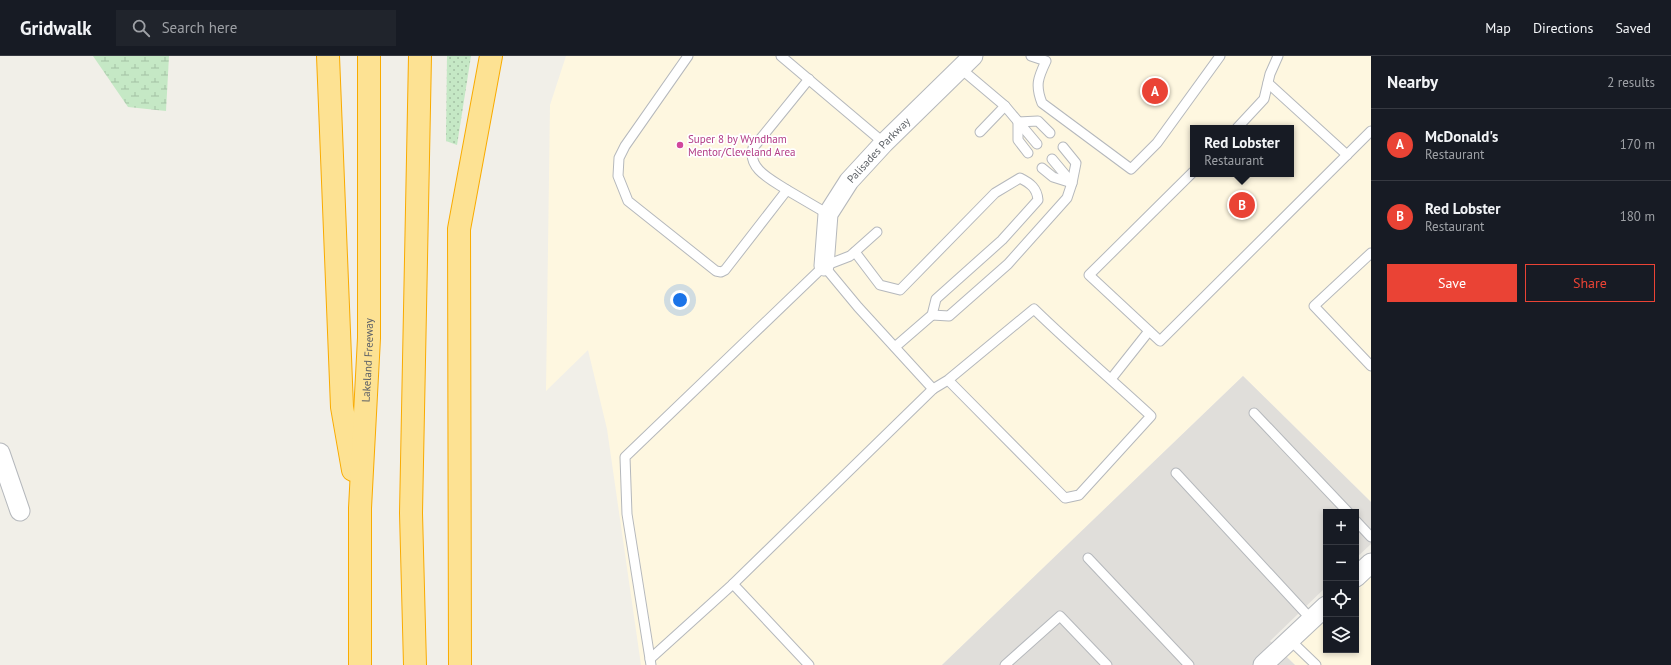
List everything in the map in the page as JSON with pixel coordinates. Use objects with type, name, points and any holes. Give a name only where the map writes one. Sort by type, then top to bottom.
[{"type":"highway","points":[[328,56],[342,407],[360,508]]},
{"type":"highway","name":"Lakeland Freeway","points":[[360,665],[360,508],[369,338],[369,56]]},
{"type":"highway","points":[[415,665],[411,513],[420,56]]},
{"type":"highway","points":[[460,665],[460,229],[491,56]]},
{"type":"street","name":"Palisades Parkway","points":[[824,266],[828,214],[849,180],[884,143],[967,62]]},
{"type":"street","points":[[0,453],[20,511]]},
{"type":"street","points":[[1359,574],[1371,563]]},
{"type":"street","points":[[1263,665],[1323,609]]},
{"type":"lane","points":[[688,56],[625,146],[619,158],[618,176],[628,200],[716,271],[721,272],[725,270],[787,190]]},
{"type":"lane","points":[[781,56],[884,143]]},
{"type":"lane","points":[[1031,56],[1046,61],[1039,76],[1037,91],[1042,103],[1130,169],[1157,143],[1220,56]]},
{"type":"lane","points":[[1241,125],[1264,99],[1278,56]]},
{"type":"lane","points":[[967,62],[1037,144]]},
{"type":"lane","points":[[809,79],[753,148],[751,155],[754,164],[760,171],[787,190],[828,214]]},
{"type":"lane","points":[[1268,83],[1347,155]]},
{"type":"lane","points":[[980,132],[1005,106]]},
{"type":"lane","points":[[1018,122],[1038,121],[1050,133]]},
{"type":"lane","points":[[1018,122],[1018,140],[1028,153]]},
{"type":"lane","points":[[1190,175],[1089,275],[1160,341],[1371,131]]},
{"type":"lane","points":[[932,315],[949,316],[1008,264],[1067,198],[1076,163],[1063,147]]},
{"type":"lane","points":[[1052,159],[1072,183]]},
{"type":"lane","points":[[1042,168],[1053,177],[1072,183]]},
{"type":"lane","points":[[855,252],[880,285],[900,290],[995,192],[1020,178],[1030,183],[1037,192],[1038,200],[1002,240],[936,299],[932,315],[895,347]]},
{"type":"lane","points":[[650,662],[627,514],[625,457],[824,266],[850,256],[877,232]]},
{"type":"lane","points":[[1371,253],[1314,306],[1371,366]]},
{"type":"lane","points":[[824,266],[858,307],[933,389]]},
{"type":"lane","points":[[650,662],[733,584],[933,389],[948,380],[1034,309],[1071,345],[1111,379],[1150,416],[1079,495],[1065,498],[948,380]]},
{"type":"lane","points":[[1111,379],[1149,331]]},
{"type":"lane","points":[[1254,414],[1345,509]]},
{"type":"lane","points":[[1176,473],[1311,619]]},
{"type":"lane","points":[[1359,524],[1371,536]]},
{"type":"lane","points":[[1088,558],[1189,665]]},
{"type":"lane","points":[[733,584],[809,665]]},
{"type":"lane","points":[[1005,665],[1060,616],[1107,665]]},
{"type":"lane","points":[[1290,640],[1316,665]]},
{"type":"shaded area","points":[[566,56],[1371,56],[1371,502],[1243,376],[942,665],[641,665],[607,429],[588,350],[546,391],[550,105]]},
{"type":"shaded area","points":[[1243,376],[1371,502],[1371,544],[1359,555],[1359,509],[1323,509],[1323,590],[1270,641],[1295,665],[942,665]]},
{"type":"shaded area","points":[[1371,576],[1371,665],[1295,665],[1287,657],[1323,622],[1323,653],[1359,653],[1359,588]]},
{"type":"green space","points":[[93,56],[169,56],[166,111],[128,107]]},
{"type":"green space","points":[[447,56],[471,56],[457,145],[446,141]]},
{"type":"place","name":"McDonald's","points":[[1155,91]]},
{"type":"place","name":"Super 8 by Wyndham Mentor/Cleveland Area","points":[[680,145]]},
{"type":"place","name":"Red Lobster","points":[[1242,205]]}]
